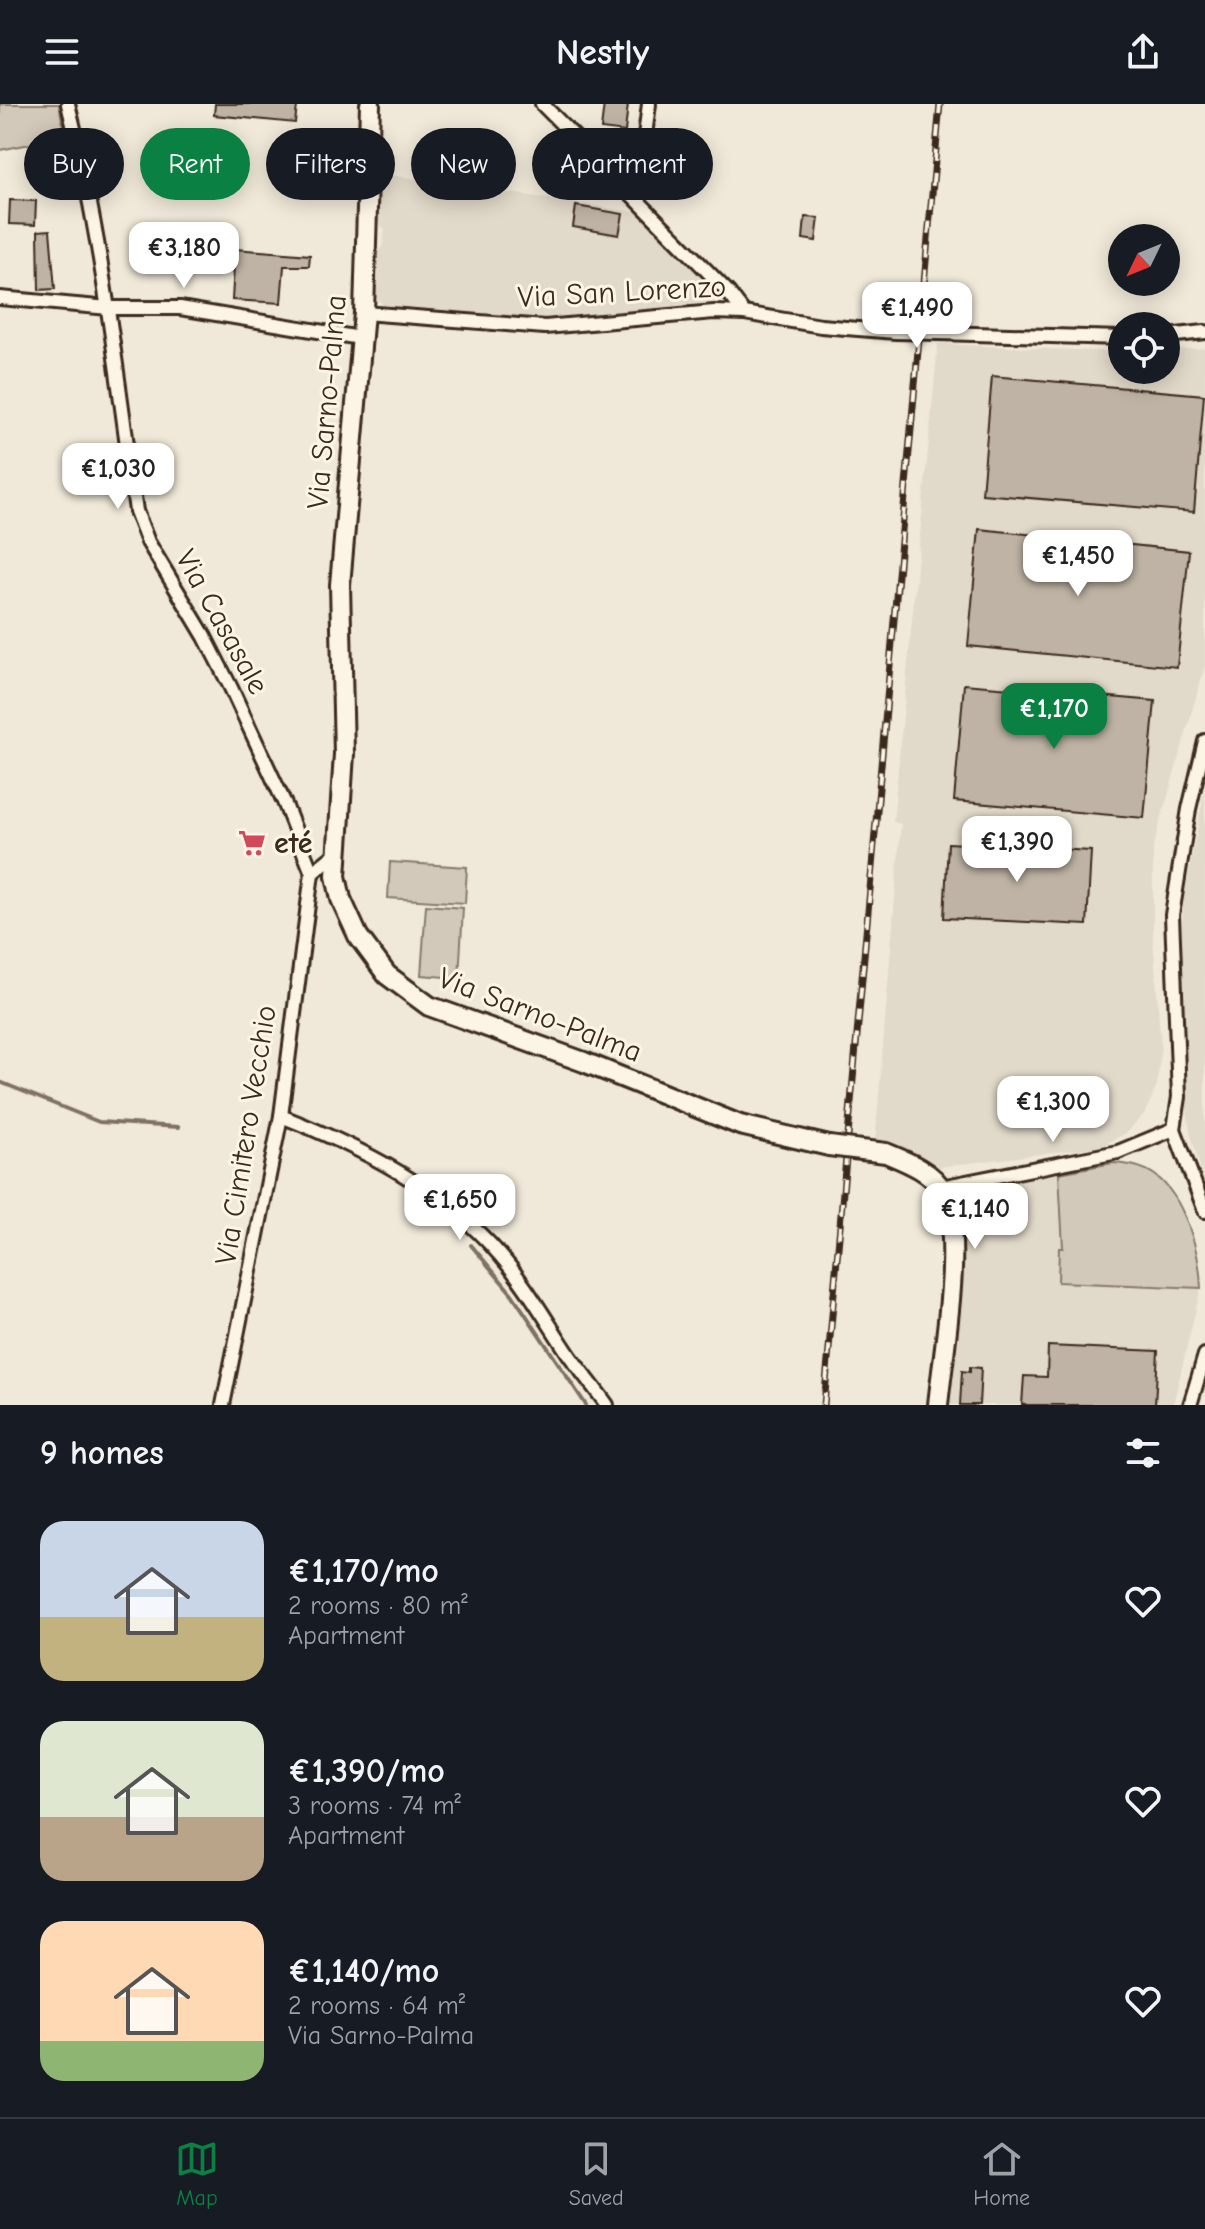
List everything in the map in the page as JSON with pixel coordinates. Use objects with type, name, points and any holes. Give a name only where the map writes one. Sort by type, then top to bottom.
[{"type":"main road","name":"Via Sarno-Palma","points":[[370,104],[364,313],[340,585],[344,754],[336,876],[341,899],[358,936],[387,975],[429,1006],[584,1062],[740,1125],[829,1146],[886,1153],[912,1164],[941,1187]]},
{"type":"main road","points":[[938,1405],[954,1250],[950,1212],[941,1187]]},
{"type":"street","name":"Via Casasale","points":[[68,104],[83,161],[109,308],[136,511],[148,542],[205,637],[231,688],[312,873]]},
{"type":"street","points":[[542,104],[566,128]]},
{"type":"street","points":[[646,128],[649,104]]},
{"type":"street","points":[[638,200],[728,292],[744,313]]},
{"type":"street","points":[[0,298],[109,308],[180,308],[360,338]]},
{"type":"street","name":"Via San Lorenzo","points":[[364,313],[545,327],[714,312],[896,332],[1108,338]]},
{"type":"street","points":[[1180,335],[1205,332]]},
{"type":"street","points":[[1205,741],[1189,809],[1172,915],[1179,1097],[1174,1129],[1205,1211]]},
{"type":"street","points":[[312,873],[338,852]]},
{"type":"street","name":"Via Cimitero Vecchio","points":[[223,1405],[281,1116],[312,873]]},
{"type":"street","points":[[281,1116],[328,1134],[411,1177],[498,1252],[607,1405]]},
{"type":"street","points":[[941,1187],[1118,1152],[1174,1129]]},
{"type":"street","points":[[1190,1405],[1205,1355]]},
{"type":"shaded area","points":[[0,104],[59,104],[63,128],[24,128],[24,145],[0,150]]},
{"type":"shaded area","points":[[395,176],[411,178],[411,200],[516,200],[516,194],[532,196],[532,200],[557,200],[643,213],[720,292],[719,301],[547,319],[384,307],[375,295],[376,253],[383,246],[385,229],[377,223],[377,200],[395,200]]},
{"type":"shaded area","points":[[938,344],[1108,351],[1108,384],[1180,384],[1180,349],[1205,348],[1205,666],[1153,848],[1153,938],[1161,1046],[1157,1085],[1145,1113],[1126,1133],[1102,1146],[931,1168],[910,1152],[875,1144],[901,824],[893,822]]},
{"type":"shaded area","points":[[1205,788],[1205,1183],[1190,1132],[1185,1095],[1181,942],[1184,898]]},
{"type":"shaded area","points":[[390,862],[467,867],[465,903],[388,898]]},
{"type":"shaded area","points":[[426,905],[463,908],[459,978],[421,975]]},
{"type":"shaded area","points":[[1113,1163],[1150,1172],[1175,1197],[1194,1242],[1201,1288],[1058,1282],[1059,1248],[1063,1248],[1059,1173]]},
{"type":"shaded area","points":[[1059,1173],[1063,1249],[1060,1248],[1059,1281],[1201,1288],[1173,1405],[946,1405],[954,1315],[960,1314],[962,1245],[955,1203],[964,1192],[975,1187]]},
{"type":"building","points":[[215,104],[297,106],[295,123],[214,115]]},
{"type":"building","points":[[604,104],[628,104],[625,128],[601,128]]},
{"type":"building","points":[[10,200],[36,201],[35,225],[9,224]]},
{"type":"building","points":[[576,206],[623,214],[619,235],[573,227]]},
{"type":"building","points":[[805,217],[819,218],[816,241],[803,239]]},
{"type":"building","points":[[50,230],[55,289],[39,290],[38,231]]},
{"type":"building","points":[[235,249],[310,255],[309,266],[284,266],[281,303],[232,300]]},
{"type":"building","points":[[992,376],[1204,395],[1194,512],[982,494]]},
{"type":"building","points":[[979,529],[1189,551],[1177,667],[968,646]]},
{"type":"building","points":[[964,684],[1155,701],[1144,818],[954,801]]},
{"type":"building","points":[[948,843],[1091,851],[1087,925],[944,918]]},
{"type":"building","points":[[1048,1346],[1158,1351],[1155,1405],[1022,1405],[1024,1376],[1047,1377]]},
{"type":"building","points":[[970,1367],[981,1368],[979,1405],[960,1405],[962,1371],[970,1372]]},
{"type":"waterway","points":[[0,1082],[99,1122],[179,1127]]},
{"type":"waterway","points":[[471,1245],[512,1294],[586,1405]]},
{"type":"railway","points":[[824,1405],[940,104]]},
{"type":"place","name":"eté","points":[[252,843]]}]
